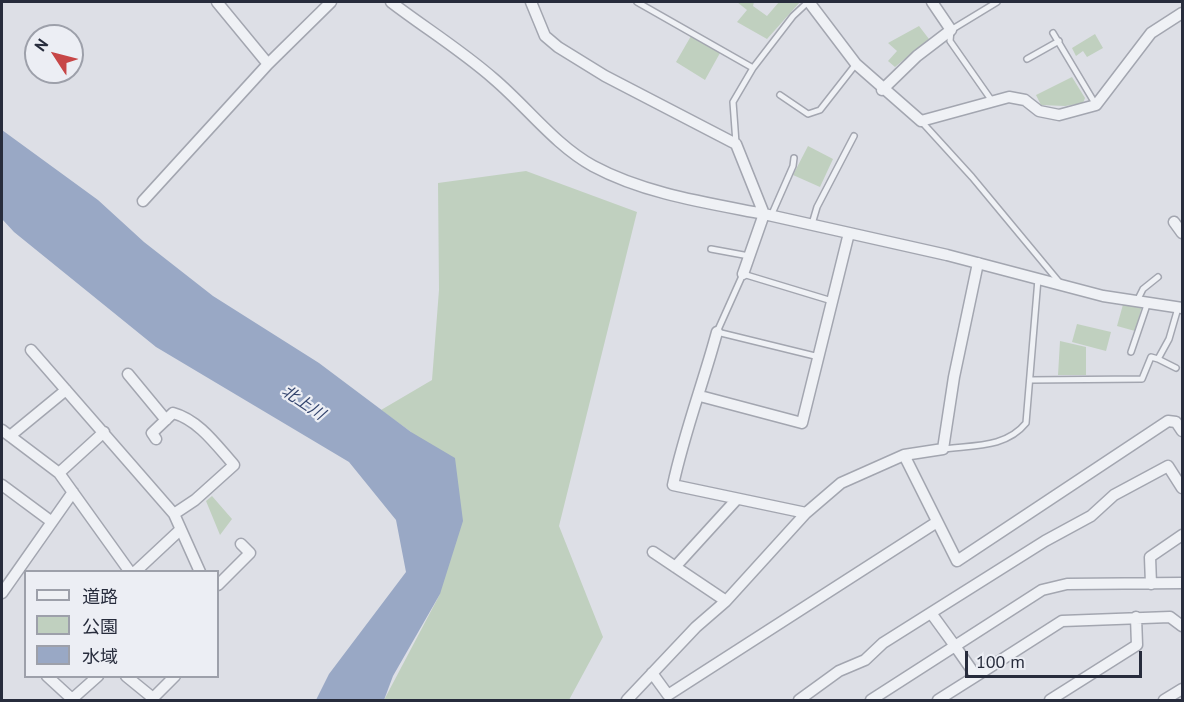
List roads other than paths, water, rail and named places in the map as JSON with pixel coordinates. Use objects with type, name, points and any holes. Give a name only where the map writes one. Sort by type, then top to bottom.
[{"type":"street","points":[[217,2],[268,64]]},
{"type":"street","points":[[143,201],[268,64],[331,2]]},
{"type":"street","points":[[391,2],[451,44],[524,106],[567,150],[593,166],[627,181],[697,201],[978,263],[1103,296],[1181,307]]},
{"type":"street","points":[[531,2],[545,36],[558,47],[605,76],[736,144],[768,215],[743,274]]},
{"type":"street","points":[[809,2],[856,64],[882,90],[921,121],[1009,97],[1025,100],[1039,111],[1059,114],[1096,105],[1151,33],[1182,13]]},
{"type":"street","points":[[882,90],[917,56],[951,30],[932,2]]},
{"type":"street","points":[[1174,222],[1182,233]]},
{"type":"street","points":[[700,396],[802,423],[849,233]]},
{"type":"street","points":[[627,700],[696,627],[726,602],[806,513],[841,483],[904,455],[943,449],[954,376],[978,263]]},
{"type":"street","points":[[717,332],[700,396],[683,438],[673,485],[806,513]]},
{"type":"street","points":[[30,350],[174,514],[199,570]]},
{"type":"street","points":[[128,374],[166,420]]},
{"type":"street","points":[[66,390],[6,433],[59,473],[131,570]]},
{"type":"street","points":[[156,439],[152,433],[173,413],[182,416],[205,433],[234,465],[195,500],[174,514]]},
{"type":"street","points":[[904,455],[957,561],[1168,421],[1176,422],[1182,431]]},
{"type":"street","points":[[59,473],[104,432]]},
{"type":"street","points":[[799,700],[839,671],[865,660],[884,643],[931,613],[1046,541],[1091,516],[1114,495],[1168,466],[1182,488]]},
{"type":"street","points":[[2,485],[52,522]]},
{"type":"street","points":[[2,593],[73,492]]},
{"type":"street","points":[[675,567],[737,499]]},
{"type":"street","points":[[652,673],[668,695],[937,522]]},
{"type":"street","points":[[134,570],[180,530]]},
{"type":"street","points":[[1151,584],[1150,557],[1182,535]]},
{"type":"street","points":[[219,584],[250,553],[242,544]]},
{"type":"street","points":[[653,552],[726,602]]},
{"type":"street","points":[[871,700],[1042,590],[1066,584],[1182,583]]},
{"type":"street","points":[[931,613],[976,676]]},
{"type":"street","points":[[938,700],[1062,621],[1170,616],[1182,626]]},
{"type":"street","points":[[1050,700],[1137,645],[1136,617]]},
{"type":"street","points":[[49,678],[71,700],[96,678]]},
{"type":"street","points":[[128,678],[153,698],[173,678]]},
{"type":"street","points":[[1164,700],[1182,688]]},
{"type":"lane","points":[[637,2],[753,68]]},
{"type":"lane","points":[[736,144],[733,102],[753,68],[793,16],[809,2]]},
{"type":"lane","points":[[993,101],[950,41],[951,30],[998,2]]},
{"type":"lane","points":[[1053,33],[1096,105]]},
{"type":"lane","points":[[1027,58],[1059,41]]},
{"type":"lane","points":[[780,95],[808,114],[820,110],[856,64]]},
{"type":"lane","points":[[921,121],[972,177],[1062,286]]},
{"type":"lane","points":[[811,226],[817,207],[854,136]]},
{"type":"lane","points":[[768,215],[793,166],[794,158]]},
{"type":"lane","points":[[711,249],[749,256]]},
{"type":"lane","points":[[819,357],[717,332],[743,274],[832,301]]},
{"type":"lane","points":[[1131,352],[1143,300],[1143,290],[1158,277]]},
{"type":"lane","points":[[943,449],[1006,441],[1018,433],[1026,423],[1038,279]]},
{"type":"lane","points":[[1158,359],[1169,339],[1181,307]]},
{"type":"lane","points":[[1030,380],[1143,379],[1151,357],[1176,368]]},
{"type":"water","name":"北上川","points":[[2,130],[98,200],[144,242],[213,296],[319,363],[411,432],[455,458],[463,521],[440,594],[393,676],[384,700],[316,700],[329,674],[406,572],[396,520],[349,462],[156,347],[14,232],[2,219]]}]
